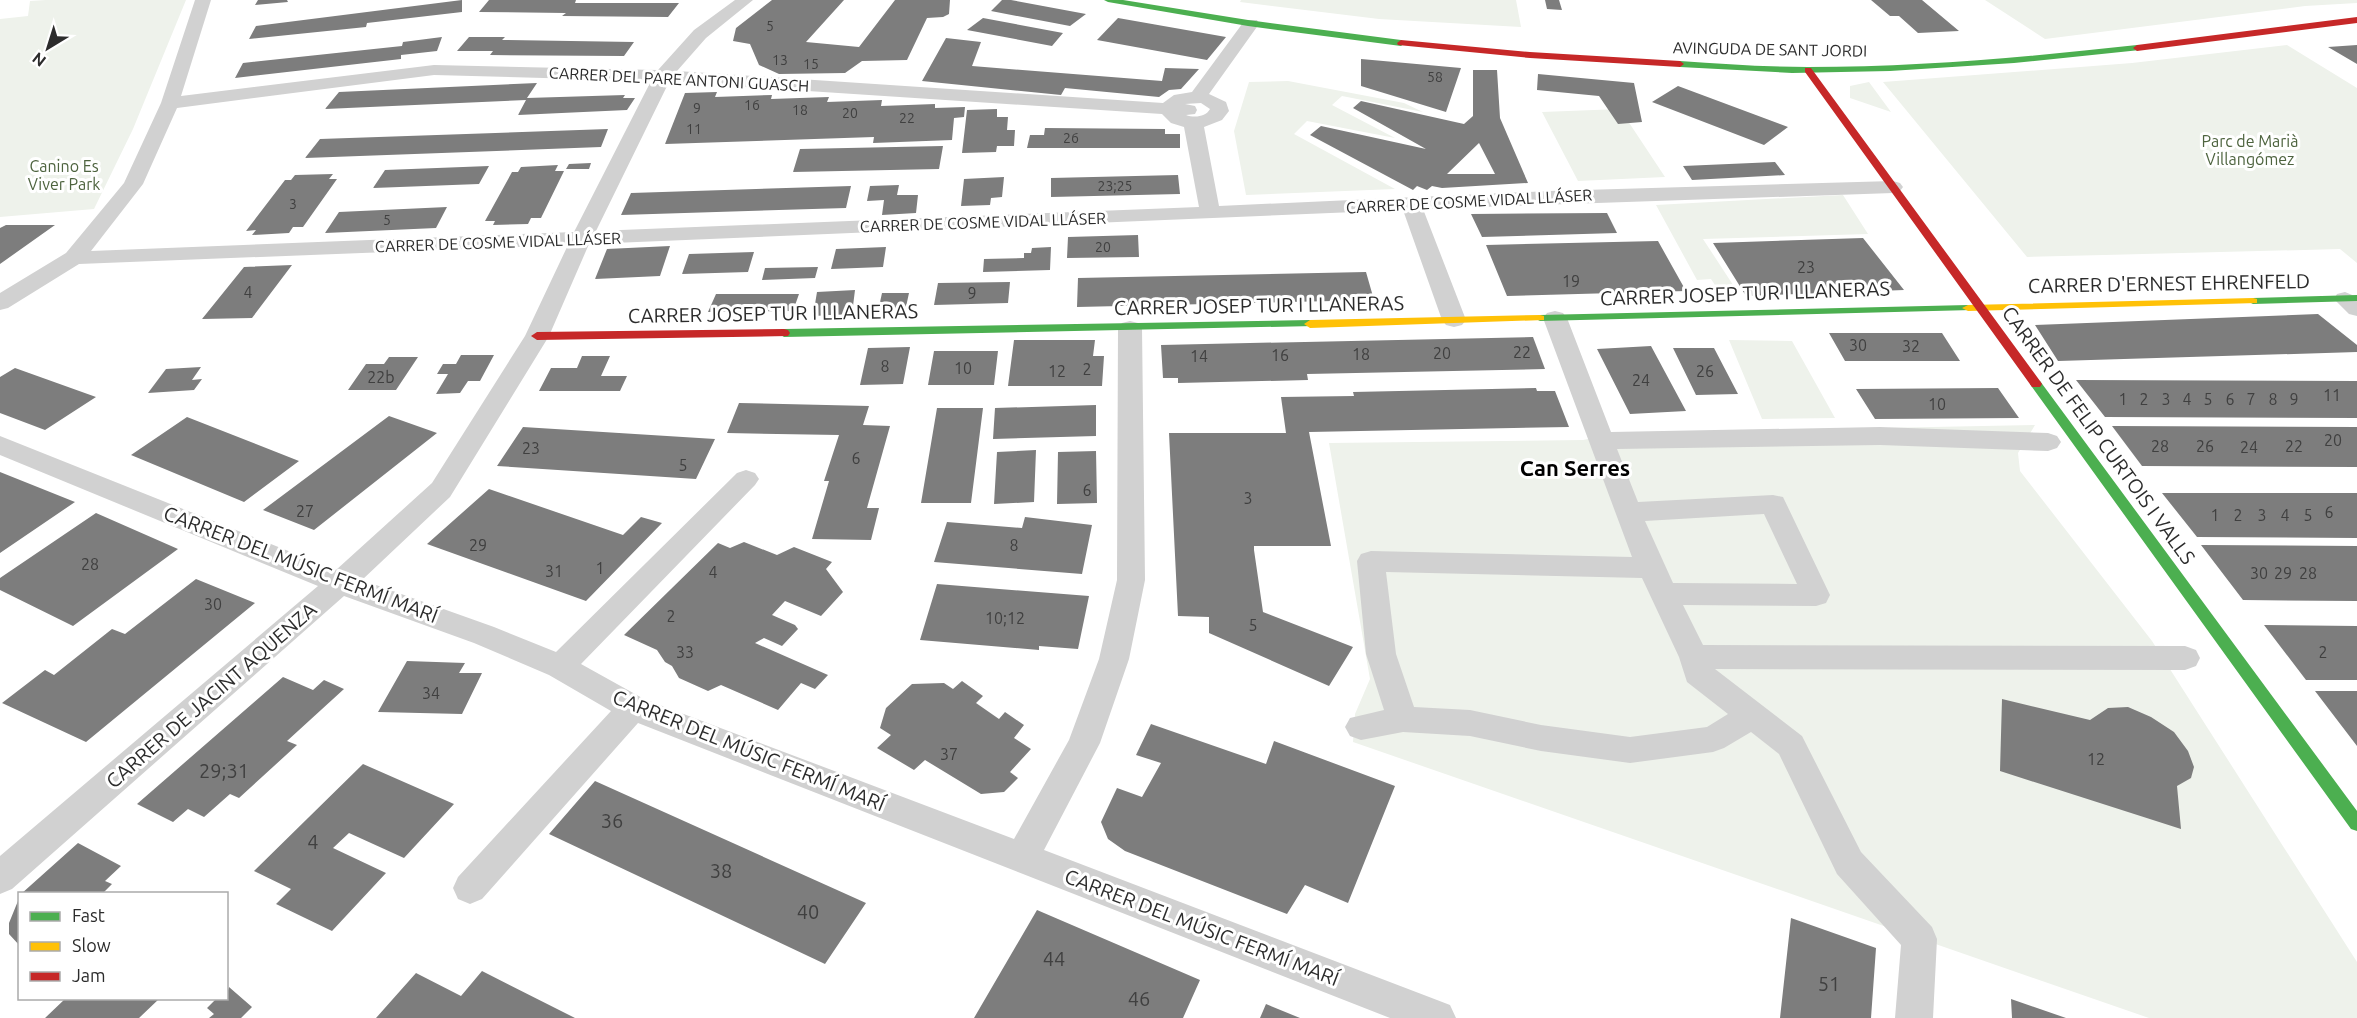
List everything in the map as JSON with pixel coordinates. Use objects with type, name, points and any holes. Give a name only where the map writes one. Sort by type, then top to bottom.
[{"type":"street","points":[[0,303],[74,258],[130,198],[133,184],[170,103],[203,0]]},
{"type":"street","name":"CARRER DE JACINT AQUENZA","points":[[0,878],[340,583],[441,490],[537,336],[581,239],[663,76],[700,34],[745,0]]},
{"type":"street","name":"AVINGUDA DE SANT JORDI","points":[[1108,0],[1336,37],[1509,55],[1808,70],[2111,51],[2357,20]]},
{"type":"street","name":"AVINGUDA DE SANT JORDI","points":[[1179,0],[1219,18]]},
{"type":"street","points":[[1210,213],[1193,110],[1184,98],[1173,102],[1168,109],[1171,116],[1180,120],[1193,110],[1251,24]]},
{"type":"street","name":"CARRER DEL PARE ANTONI GUASCH","points":[[170,103],[434,70],[663,76],[1168,109]]},
{"type":"street","name":"CARRER DE FELIP CURTOIS I VALLS","points":[[1808,70],[1982,309],[2345,792],[2357,824]]},
{"type":"street","name":"CARRER DE COSME VIDAL LLÁSER","points":[[74,258],[1411,204],[1893,187]]},
{"type":"street","points":[[1411,204],[1454,320]]},
{"type":"street","name":"CARRER D'ERNEST EHRENFELD","points":[[1982,309],[2353,302]]},
{"type":"street","name":"CARRER JOSEP TUR I LLANERAS","points":[[537,336],[1130,328],[1933,307],[1982,309]]},
{"type":"street","points":[[1555,318],[1628,512],[1694,657],[1698,673],[1791,745],[1850,863],[1919,939],[1914,1018]]},
{"type":"street","points":[[1023,858],[1084,743],[1114,659],[1131,580],[1130,328]]},
{"type":"street","points":[[1601,441],[1880,436],[2048,442]]},
{"type":"street","name":"CARRER DEL MÚSIC FERMÍ MARÍ","points":[[0,445],[340,583],[484,635],[560,667],[633,708],[1437,1018]]},
{"type":"street","points":[[560,667],[746,479]]},
{"type":"street","points":[[1628,512],[1773,504],[1816,595],[1664,594]]},
{"type":"street","points":[[1403,719],[1381,654],[1371,561],[1652,568]]},
{"type":"street","points":[[1694,657],[2185,658]]},
{"type":"street","points":[[470,888],[633,708]]},
{"type":"street","points":[[1361,727],[1403,719],[1470,723],[1541,738],[1630,750],[1713,740],[1753,716]]},
{"type":"green space","name":"Canino Es Viver Park","points":[[186,0],[133,129],[94,209],[0,217],[0,19],[28,16],[30,1]]},
{"type":"green space","points":[[1241,0],[1516,0],[1521,27],[1379,19],[1240,2]]},
{"type":"green space","points":[[1985,0],[2357,0],[2357,3],[2305,6],[2045,39]]},
{"type":"green space","name":"Parc de Marià Villangómez","points":[[2287,45],[2357,88],[2357,263],[2340,249],[2027,257],[1883,82],[2132,63]]},
{"type":"green space","points":[[1288,81],[1404,103],[1423,112],[1342,96],[1332,105],[1395,138],[1307,121],[1294,134],[1395,189],[1246,195],[1234,131],[1249,82]]},
{"type":"green space","points":[[1869,82],[1891,112],[1850,98],[1850,86]]},
{"type":"green space","points":[[1620,109],[1665,177],[1578,181],[1542,112]]},
{"type":"green space","points":[[1843,195],[1868,234],[1703,239],[1737,291],[1721,294],[1711,279],[1697,280],[1656,205]]},
{"type":"green space","points":[[1729,340],[1792,341],[1835,418],[1762,419]]},
{"type":"green space","points":[[2035,425],[2018,453],[2020,471],[2152,641],[2357,962],[2357,1018],[2149,1018],[1353,742],[1355,714],[1370,679],[1329,443],[1583,440],[1618,433]]},
{"type":"building","points":[[258,0],[287,0],[288,2],[255,5]]},
{"type":"building","points":[[462,0],[462,12],[367,23],[366,27],[249,39],[256,26]]},
{"type":"building","points":[[489,0],[679,3],[668,17],[562,16],[566,13],[479,12]]},
{"type":"building","points":[[772,0],[844,0],[806,42],[859,47],[895,0],[950,0],[949,14],[943,17],[927,18],[907,60],[862,61],[845,73],[779,74],[759,65],[750,44],[733,41],[736,28]]},
{"type":"building","points":[[1002,0],[1086,14],[1070,26],[991,11]]},
{"type":"building","points":[[1545,0],[1559,0],[1562,10],[1547,9]]},
{"type":"building","points":[[1871,0],[1922,0],[1959,31],[1918,33],[1899,16],[1890,16]]},
{"type":"building","points":[[983,18],[1063,33],[1052,46],[967,30]]},
{"type":"building","points":[[1118,18],[1226,37],[1207,60],[1097,40]]},
{"type":"building","points":[[442,37],[437,51],[401,55],[401,59],[235,78],[243,63],[402,46],[403,42]]},
{"type":"building","points":[[469,37],[505,37],[502,40],[634,42],[624,56],[490,55],[493,51],[457,51]]},
{"type":"building","points":[[946,38],[981,42],[972,66],[1162,81],[1165,68],[1199,69],[1181,89],[1169,90],[1159,97],[1065,88],[1061,95],[922,81]]},
{"type":"building","points":[[2357,45],[2357,64],[2328,47]]},
{"type":"building","points":[[1361,59],[1461,68],[1446,112],[1361,86]]},
{"type":"building","points":[[1473,70],[1497,70],[1500,118],[1528,183],[1442,188],[1432,186],[1427,190],[1417,186],[1413,190],[1310,135],[1321,126],[1426,149],[1353,108],[1361,101],[1464,124],[1473,116]],"holes":[[[1479,143],[1495,174],[1447,174]]]},
{"type":"building","points":[[1538,74],[1634,83],[1642,122],[1618,124],[1599,96],[1537,90]]},
{"type":"building","points":[[537,83],[527,98],[625,95],[623,98],[635,98],[627,110],[518,115],[526,100],[325,109],[339,92]]},
{"type":"building","points":[[1678,86],[1788,127],[1764,145],[1652,102]]},
{"type":"building","points":[[717,92],[715,97],[772,95],[771,99],[829,97],[827,102],[882,100],[881,106],[935,104],[935,108],[965,107],[964,117],[954,118],[952,140],[873,143],[874,137],[665,144],[685,93]]},
{"type":"building","points":[[997,109],[997,117],[1008,117],[1007,130],[1015,130],[1014,146],[997,146],[996,152],[962,153],[967,110]]},
{"type":"building","points":[[1045,128],[1165,129],[1165,134],[1180,134],[1180,148],[1027,148],[1030,135],[1044,135]]},
{"type":"building","points":[[608,129],[601,147],[305,158],[320,139]]},
{"type":"building","points":[[943,146],[939,169],[793,172],[800,149]]},
{"type":"building","points":[[1775,162],[1785,175],[1692,180],[1683,166]]},
{"type":"building","points":[[591,163],[589,169],[566,169],[569,164]]},
{"type":"building","points":[[558,165],[555,171],[564,171],[541,218],[531,218],[528,224],[493,225],[495,221],[485,221],[512,172],[518,172],[521,167]]},
{"type":"building","points":[[489,166],[479,184],[373,188],[385,170]]},
{"type":"building","points":[[333,174],[329,179],[337,179],[303,227],[293,227],[289,233],[252,235],[256,230],[246,231],[285,180],[291,180],[295,175]]},
{"type":"building","points":[[1178,175],[1180,194],[1051,197],[1051,178]]},
{"type":"building","points":[[1004,177],[1002,197],[991,198],[990,205],[961,206],[964,179]]},
{"type":"building","points":[[899,185],[897,195],[918,195],[916,213],[882,215],[884,200],[867,201],[870,186]]},
{"type":"building","points":[[851,186],[846,208],[621,215],[631,193]]},
{"type":"building","points":[[447,207],[436,228],[325,233],[339,212]]},
{"type":"building","points":[[1607,213],[1617,233],[1482,237],[1471,214]]},
{"type":"building","points":[[6,225],[55,225],[0,264],[0,228]]},
{"type":"building","points":[[1138,235],[1139,257],[1067,258],[1068,237]]},
{"type":"building","points":[[1863,238],[1904,290],[1746,296],[1713,243]]},
{"type":"building","points":[[1658,241],[1686,291],[1507,296],[1486,245]]},
{"type":"building","points":[[670,246],[660,276],[595,279],[607,249]]},
{"type":"building","points":[[886,247],[883,267],[831,269],[836,249]]},
{"type":"building","points":[[1051,247],[1050,270],[983,272],[984,259],[1024,258],[1024,253],[1031,253],[1032,248]]},
{"type":"building","points":[[754,252],[748,272],[682,274],[689,254]]},
{"type":"building","points":[[292,265],[252,318],[202,319],[244,267]]},
{"type":"building","points":[[818,267],[815,278],[762,280],[765,268]]},
{"type":"building","points":[[1366,272],[1374,300],[1077,307],[1078,278]]},
{"type":"building","points":[[1010,282],[1008,303],[934,305],[938,283]]},
{"type":"building","points":[[855,290],[852,314],[813,316],[817,292]]},
{"type":"building","points":[[882,293],[909,293],[904,316],[877,316]]},
{"type":"building","points":[[716,294],[799,294],[793,311],[708,312]]},
{"type":"building","points":[[2318,314],[2357,345],[2357,352],[2058,361],[2035,325]]},
{"type":"building","points":[[1829,333],[1942,333],[1960,361],[1845,361]]},
{"type":"building","points":[[1533,337],[1545,369],[1307,374],[1308,380],[1178,383],[1178,378],[1163,378],[1161,345]]},
{"type":"building","points":[[1014,340],[1095,340],[1093,356],[1104,356],[1102,386],[1008,386]]},
{"type":"building","points":[[1651,346],[1686,411],[1630,414],[1597,349]]},
{"type":"building","points":[[910,347],[903,384],[860,385],[868,348]]},
{"type":"building","points":[[1673,348],[1714,348],[1738,394],[1696,395]]},
{"type":"building","points":[[934,351],[998,351],[994,385],[928,385]]},
{"type":"building","points":[[461,355],[494,355],[480,381],[468,381],[460,393],[436,394],[448,374],[437,374],[443,364],[456,364]]},
{"type":"building","points":[[582,356],[610,356],[601,376],[627,376],[620,391],[539,391],[551,368],[577,368]]},
{"type":"building","points":[[389,357],[418,357],[396,390],[348,390],[366,364],[384,364]]},
{"type":"building","points":[[201,367],[192,380],[202,379],[194,390],[148,393],[166,369]]},
{"type":"building","points":[[15,368],[96,397],[45,430],[0,413],[0,377]]},
{"type":"building","points":[[2076,380],[2357,381],[2357,418],[2105,417]]},
{"type":"building","points":[[1536,388],[1537,391],[1555,391],[1569,427],[1309,432],[1331,546],[1254,546],[1254,550],[1263,612],[1353,647],[1329,686],[1209,633],[1209,617],[1178,616],[1169,433],[1286,433],[1281,397],[1354,396],[1353,392]]},
{"type":"building","points":[[1998,388],[2019,418],[1875,419],[1856,389]]},
{"type":"building","points":[[739,403],[869,406],[863,425],[890,426],[867,508],[879,508],[871,540],[812,539],[829,481],[824,481],[839,435],[727,433]]},
{"type":"building","points":[[1096,405],[1096,436],[993,439],[995,408]]},
{"type":"building","points":[[937,408],[983,408],[971,503],[921,503]]},
{"type":"building","points":[[389,416],[437,433],[314,530],[263,510]]},
{"type":"building","points":[[187,417],[299,461],[244,502],[131,455]]},
{"type":"building","points":[[2112,426],[2357,427],[2357,467],[2142,466]]},
{"type":"building","points":[[523,427],[715,439],[696,479],[497,466]]},
{"type":"building","points":[[1036,450],[1034,502],[994,504],[997,452]]},
{"type":"building","points":[[1096,451],[1097,503],[1057,504],[1058,452]]},
{"type":"building","points":[[0,472],[75,502],[0,553]]},
{"type":"building","points":[[489,489],[623,535],[641,517],[662,523],[586,601],[427,544]]},
{"type":"building","points":[[2162,493],[2357,493],[2357,538],[2197,537]]},
{"type":"building","points":[[96,513],[178,549],[73,626],[0,590],[0,578]]},
{"type":"building","points":[[1025,517],[1092,525],[1082,574],[934,562],[947,522],[1022,528]]},
{"type":"building","points":[[744,542],[777,555],[794,547],[832,562],[826,569],[843,592],[821,616],[785,601],[772,615],[795,625],[798,629],[782,646],[764,638],[755,643],[828,675],[815,689],[801,683],[778,710],[721,685],[708,691],[679,678],[672,666],[665,662],[657,650],[624,635],[718,543],[730,548]]},
{"type":"building","points":[[2201,545],[2357,546],[2357,601],[2243,600]]},
{"type":"building","points":[[196,579],[255,603],[86,742],[2,703],[45,670],[54,675],[112,629],[125,634]]},
{"type":"building","points":[[937,584],[1089,596],[1078,649],[1039,646],[1039,650],[920,640]]},
{"type":"building","points":[[2264,625],[2357,626],[2357,680],[2306,680]]},
{"type":"building","points":[[407,661],[465,663],[459,673],[482,673],[462,714],[378,712]]},
{"type":"building","points":[[283,677],[313,690],[324,680],[344,689],[287,741],[297,745],[239,798],[230,794],[204,817],[188,809],[173,822],[137,804]]},
{"type":"building","points":[[962,681],[983,696],[976,703],[999,719],[1005,712],[1024,725],[1014,738],[1031,749],[1010,772],[1018,778],[1004,792],[981,794],[925,760],[914,770],[877,748],[891,735],[880,728],[886,708],[912,684],[944,683],[953,689]]},
{"type":"building","points":[[2315,691],[2357,691],[2357,746]]},
{"type":"building","points":[[2002,699],[2090,720],[2108,708],[2128,707],[2151,717],[2174,732],[2188,751],[2194,767],[2191,778],[2177,786],[2181,829],[2000,771]]},
{"type":"building","points":[[1151,724],[1266,764],[1274,741],[1395,786],[1348,903],[1305,885],[1287,914],[1125,851],[1108,839],[1101,822],[1117,788],[1142,797],[1161,763],[1136,755]]},
{"type":"building","points":[[363,764],[454,804],[404,858],[349,833],[333,848],[386,873],[332,931],[276,904],[291,889],[254,871]]},
{"type":"building","points":[[595,781],[866,903],[825,964],[549,834]]},
{"type":"building","points":[[78,843],[121,866],[105,881],[112,884],[104,892],[23,892]]},
{"type":"building","points":[[18,901],[18,944],[9,934],[9,923]]},
{"type":"building","points":[[1037,910],[1200,980],[1183,1018],[974,1018]]},
{"type":"building","points":[[1791,918],[1876,948],[1871,1018],[1780,1018]]},
{"type":"building","points":[[482,971],[575,1018],[376,1018],[416,973],[461,996]]},
{"type":"building","points":[[229,987],[252,1007],[241,1018],[209,1018],[214,1014],[207,1008],[215,1000],[228,1000]]},
{"type":"building","points":[[2011,999],[2066,1018],[2012,1018]]},
{"type":"building","points":[[64,1000],[158,1000],[139,1018],[45,1018]]},
{"type":"building","points":[[1266,1004],[1300,1018],[1260,1018]]},
{"type":"traffic: fast","points":[[1108,0],[1248,23],[1401,43]]},
{"type":"traffic: fast","points":[[1680,64],[1760,69],[1849,70],[2014,60],[2137,48]]},
{"type":"traffic: fast","points":[[2253,301],[2357,298]]},
{"type":"traffic: fast","points":[[1540,318],[1968,308]]},
{"type":"traffic: fast","points":[[784,333],[1310,324]]},
{"type":"traffic: fast","points":[[2036,384],[2357,824]]},
{"type":"traffic: slow","points":[[1968,308],[2253,301]]},
{"type":"traffic: slow","points":[[1310,324],[1540,318]]},
{"type":"traffic: jam","points":[[2137,48],[2357,20]]},
{"type":"traffic: jam","points":[[1401,43],[1530,55],[1680,64]]},
{"type":"traffic: jam","points":[[1808,70],[2036,384]]},
{"type":"traffic: jam","points":[[537,336],[784,333]]},
{"type":"district","name":"Can Serres","points":[[1575,467]]}]
